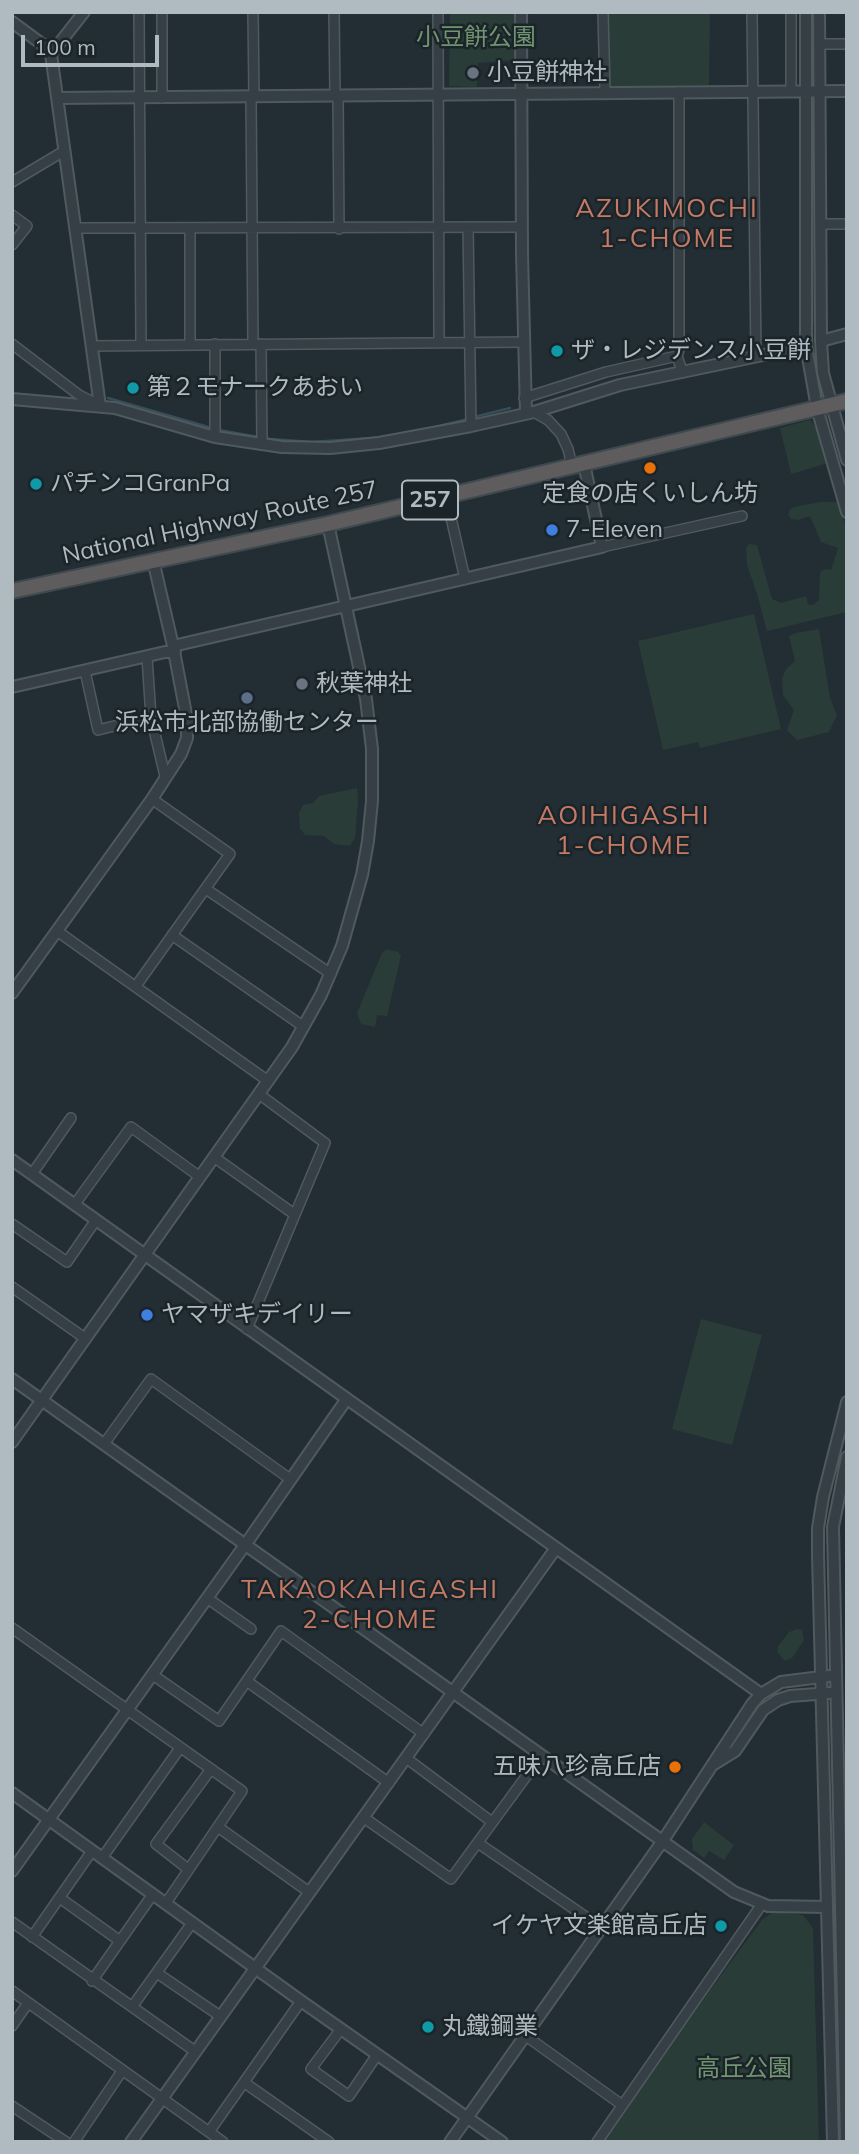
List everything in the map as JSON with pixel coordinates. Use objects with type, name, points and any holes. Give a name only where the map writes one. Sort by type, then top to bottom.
[{"type":"highway","name":"National Highway Route 257","points":[[12,592],[328,523],[847,401]]},
{"type":"street","points":[[51,54],[84,12]]},
{"type":"street","points":[[139,12],[141,345]]},
{"type":"street","points":[[162,12],[162,98]]},
{"type":"street","points":[[253,12],[252,229],[262,440]]},
{"type":"street","points":[[334,12],[339,229]]},
{"type":"street","points":[[438,12],[439,343]]},
{"type":"street","points":[[521,12],[524,398],[530,412],[548,420],[561,434],[578,465],[602,547]]},
{"type":"street","points":[[603,12],[605,93]]},
{"type":"street","points":[[752,12],[756,357]]},
{"type":"street","points":[[791,12],[791,91]]},
{"type":"street","points":[[806,12],[806,346],[824,406],[847,512]]},
{"type":"street","points":[[819,12],[821,341],[824,406],[847,460]]},
{"type":"street","points":[[12,22],[47,48],[51,54],[100,406]]},
{"type":"street","points":[[819,44],[847,44]]},
{"type":"street","points":[[57,98],[847,90]]},
{"type":"street","points":[[679,92],[677,356],[682,371]]},
{"type":"street","points":[[12,182],[64,150]]},
{"type":"street","points":[[12,215],[27,226],[12,245]]},
{"type":"street","points":[[821,224],[847,224]]},
{"type":"street","points":[[468,227],[471,420]]},
{"type":"street","points":[[75,228],[522,227]]},
{"type":"street","points":[[190,229],[190,345]]},
{"type":"street","points":[[821,341],[847,334]]},
{"type":"street","points":[[92,345],[524,342]]},
{"type":"street","points":[[12,344],[79,395],[100,406]]},
{"type":"street","points":[[215,344],[216,431]]},
{"type":"street","points":[[12,400],[100,406],[262,440],[282,447],[330,448],[379,443],[471,420],[530,412],[620,384],[806,346]]},
{"type":"street","points":[[524,398],[606,372],[677,356]]},
{"type":"street","points":[[446,496],[465,579]]},
{"type":"street","points":[[12,687],[147,657],[233,630],[742,516]]},
{"type":"street","points":[[12,1442],[268,1082],[304,1027],[331,974],[353,914],[362,875],[372,800],[372,749],[366,699],[328,523]]},
{"type":"street","points":[[12,993],[152,799],[181,754],[187,738],[187,719],[174,649],[153,560]]},
{"type":"street","points":[[147,657],[151,717],[165,776]]},
{"type":"street","points":[[85,671],[97,730],[151,717]]},
{"type":"street","points":[[136,986],[230,854],[152,799]]},
{"type":"street","points":[[206,889],[331,974]]},
{"type":"street","points":[[57,931],[268,1082]]},
{"type":"street","points":[[172,935],[304,1027]]},
{"type":"street","points":[[247,1329],[325,1143],[259,1094]]},
{"type":"street","points":[[32,1174],[71,1118]]},
{"type":"street","points":[[75,1204],[131,1127],[200,1177]]},
{"type":"street","points":[[214,1157],[294,1214]]},
{"type":"street","points":[[12,1160],[761,1695]]},
{"type":"street","points":[[12,1224],[67,1262],[96,1220]]},
{"type":"street","points":[[12,1286],[86,1339]]},
{"type":"street","points":[[12,1379],[734,1892],[762,1904],[827,1907]]},
{"type":"street","points":[[104,1444],[151,1379],[290,1479]]},
{"type":"street","points":[[12,1871],[346,1400]]},
{"type":"street","points":[[833,2142],[818,1528],[847,1402]]},
{"type":"street","points":[[846,2142],[833,1527],[847,1457]]},
{"type":"street","points":[[131,2142],[556,1548]]},
{"type":"street","points":[[207,1598],[251,1629]]},
{"type":"street","points":[[12,1628],[242,1791],[166,1903]]},
{"type":"street","points":[[153,1675],[219,1721],[281,1631],[424,1734]]},
{"type":"street","points":[[450,2142],[662,1842],[714,1764],[722,1747],[761,1695],[781,1682],[836,1676]]},
{"type":"street","points":[[248,1682],[388,1783]]},
{"type":"street","points":[[714,1764],[735,1751],[763,1710],[778,1700],[790,1696],[836,1693]]},
{"type":"street","points":[[32,1937],[180,1748]]},
{"type":"street","points":[[363,1818],[451,1879],[541,1756]]},
{"type":"street","points":[[406,1758],[492,1822]]},
{"type":"street","points":[[188,1869],[156,1844],[211,1769]]},
{"type":"street","points":[[12,1793],[502,2142]]},
{"type":"street","points":[[218,1827],[309,1892]]},
{"type":"street","points":[[478,1843],[602,1928]]},
{"type":"street","points":[[92,1981],[153,1894]]},
{"type":"street","points":[[60,1898],[120,1941]]},
{"type":"street","points":[[597,2142],[762,1904]]},
{"type":"street","points":[[12,1922],[196,2052]]},
{"type":"street","points":[[132,2007],[192,1923]]},
{"type":"street","points":[[157,1973],[220,2017]]},
{"type":"street","points":[[12,1992],[223,2142]]},
{"type":"street","points":[[209,2132],[301,2001]]},
{"type":"street","points":[[12,2026],[28,2003]]},
{"type":"street","points":[[341,2029],[311,2069],[349,2096],[377,2055]]},
{"type":"street","points":[[526,2036],[622,2105]]},
{"type":"street","points":[[74,2142],[122,2071]]},
{"type":"street","points":[[245,2083],[329,2142]]},
{"type":"street","points":[[12,2106],[66,2142]]},
{"type":"green space","name":"小豆餅公園","points":[[516,12],[517,60],[478,63],[477,87],[449,86],[450,13]]},
{"type":"green space","points":[[605,12],[710,12],[709,85],[606,87]]},
{"type":"green space","points":[[816,152],[816,305],[813,331],[819,386],[816,387],[811,344],[810,180]]},
{"type":"green space","points":[[810,420],[818,429],[828,463],[791,474],[780,428]]},
{"type":"green space","points":[[838,502],[847,530],[847,612],[767,631],[747,565],[746,548],[749,544],[757,545],[772,599],[781,603],[806,596],[808,604],[813,605],[819,600],[820,572],[831,570],[838,548],[821,542],[810,516],[798,520],[791,519],[788,515],[794,507]]},
{"type":"green space","points":[[754,614],[781,729],[700,748],[698,742],[663,750],[638,641]]},
{"type":"green space","points":[[819,629],[830,698],[837,715],[829,732],[797,740],[787,730],[794,710],[783,695],[782,678],[786,669],[795,661],[789,636]]},
{"type":"green space","points":[[357,788],[355,838],[350,846],[334,844],[324,836],[305,835],[300,829],[299,813],[303,805],[313,803],[319,796]]},
{"type":"green space","points":[[387,949],[398,952],[401,956],[387,1016],[377,1015],[375,1027],[361,1024],[357,1013],[382,953]]},
{"type":"green space","points":[[701,1319],[762,1335],[732,1445],[672,1429]]},
{"type":"green space","points":[[802,1630],[804,1640],[792,1658],[785,1661],[777,1652],[778,1646],[789,1632]]},
{"type":"green space","points":[[704,1822],[734,1845],[724,1860],[709,1851],[704,1858],[693,1850],[692,1839]]},
{"type":"green space","name":"高丘公園","points":[[773,1912],[803,1915],[813,1928],[819,2142],[603,2142],[716,1982],[762,1920]]},
{"type":"waterway","points":[[108,398],[212,428]]},
{"type":"waterway","points":[[474,417],[510,408]]},
{"type":"waterway","points":[[427,429],[468,419]]},
{"type":"waterway","points":[[219,430],[270,439],[312,442],[386,437]]},
{"type":"place","name":"小豆餅神社","points":[[473,73]]},
{"type":"place","name":"ザ・レジデンス小豆餅","points":[[557,351]]},
{"type":"place","name":"第２モナークあおい","points":[[133,388]]},
{"type":"place","name":"定食の店くいしん坊","points":[[650,468]]},
{"type":"place","name":"パチンコGranPa","points":[[36,484]]},
{"type":"place","name":"7-Eleven","points":[[552,530]]},
{"type":"place","name":"秋葉神社","points":[[302,684]]},
{"type":"place","name":"浜松市北部協働センター","points":[[247,698]]},
{"type":"place","name":"ヤマザキデイリー","points":[[147,1315]]},
{"type":"place","name":"五味八珍高丘店","points":[[675,1767]]},
{"type":"place","name":"イケヤ文楽館高丘店","points":[[721,1926]]},
{"type":"place","name":"丸鐵鋼業","points":[[428,2027]]},
{"type":"district","name":"AZUKIMOCHI 1-CHOME","points":[[667,224]]},
{"type":"district","name":"AOIHIGASHI 1-CHOME","points":[[624,831]]},
{"type":"district","name":"TAKAOKAHIGASHI 2-CHOME","points":[[370,1605]]}]
